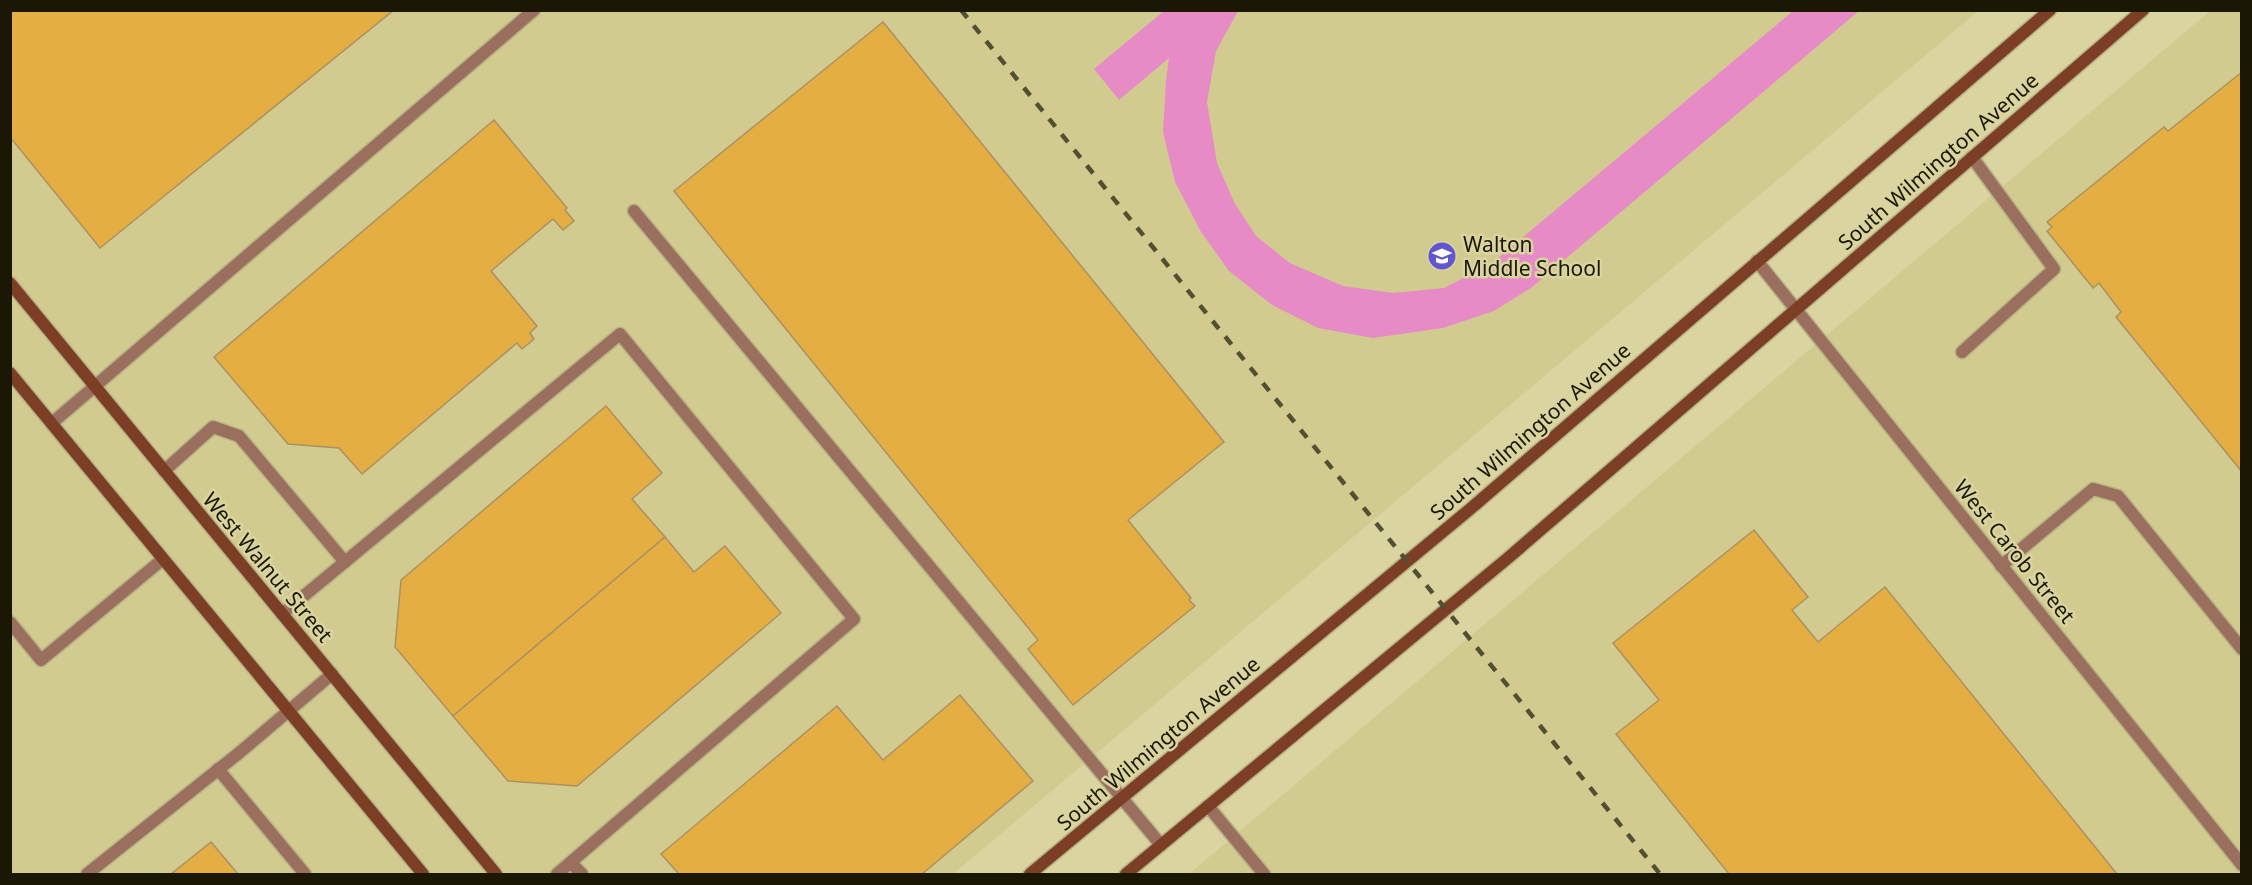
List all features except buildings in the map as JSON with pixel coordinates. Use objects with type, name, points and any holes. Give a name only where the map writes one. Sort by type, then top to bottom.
[{"type":"main road","name":"South Wilmington Avenue","points":[[1030,874],[1468,510],[2050,10]]},
{"type":"main road","name":"South Wilmington Avenue","points":[[1126,874],[1508,558],[2143,10]]},
{"type":"main road","name":"West Walnut Street","points":[[10,283],[496,874]]},
{"type":"main road","points":[[10,373],[423,874]]},
{"type":"street","points":[[52,423],[534,10]]},
{"type":"street","points":[[1962,352],[2054,269],[1972,157]]},
{"type":"street","points":[[634,211],[1161,845]]},
{"type":"street","name":"West Carob Street","points":[[1757,261],[2241,865]]},
{"type":"street","points":[[282,614],[620,334],[854,619],[557,874]]},
{"type":"street","points":[[164,471],[213,427],[239,436],[345,562]]},
{"type":"street","points":[[2001,566],[2093,489],[2118,496],[2241,649]]},
{"type":"street","points":[[10,622],[41,660],[163,559]]},
{"type":"street","points":[[87,874],[332,674]]},
{"type":"street","points":[[218,769],[305,874]]},
{"type":"street","points":[[1208,806],[1264,874]]},
{"type":"street","points":[[572,863],[582,874]]},
{"type":"shaded area","points":[[1165,10],[1238,11],[1216,51],[1207,102],[1217,163],[1234,202],[1256,236],[1290,263],[1343,286],[1393,293],[1444,288],[1492,263],[1793,11],[1859,11],[1531,288],[1494,311],[1443,328],[1373,338],[1318,328],[1272,305],[1229,271],[1201,232],[1175,182],[1163,132],[1169,58],[1119,100],[1094,69]]},
{"type":"shaded area","points":[[10,11],[1978,11],[953,874],[11,874]]},
{"type":"shaded area","points":[[2210,11],[2241,11],[2241,874],[1189,874]]},
{"type":"railway","points":[[961,10],[1660,874]]},
{"type":"place","name":"Walton Middle School","points":[[1442,256]]}]
